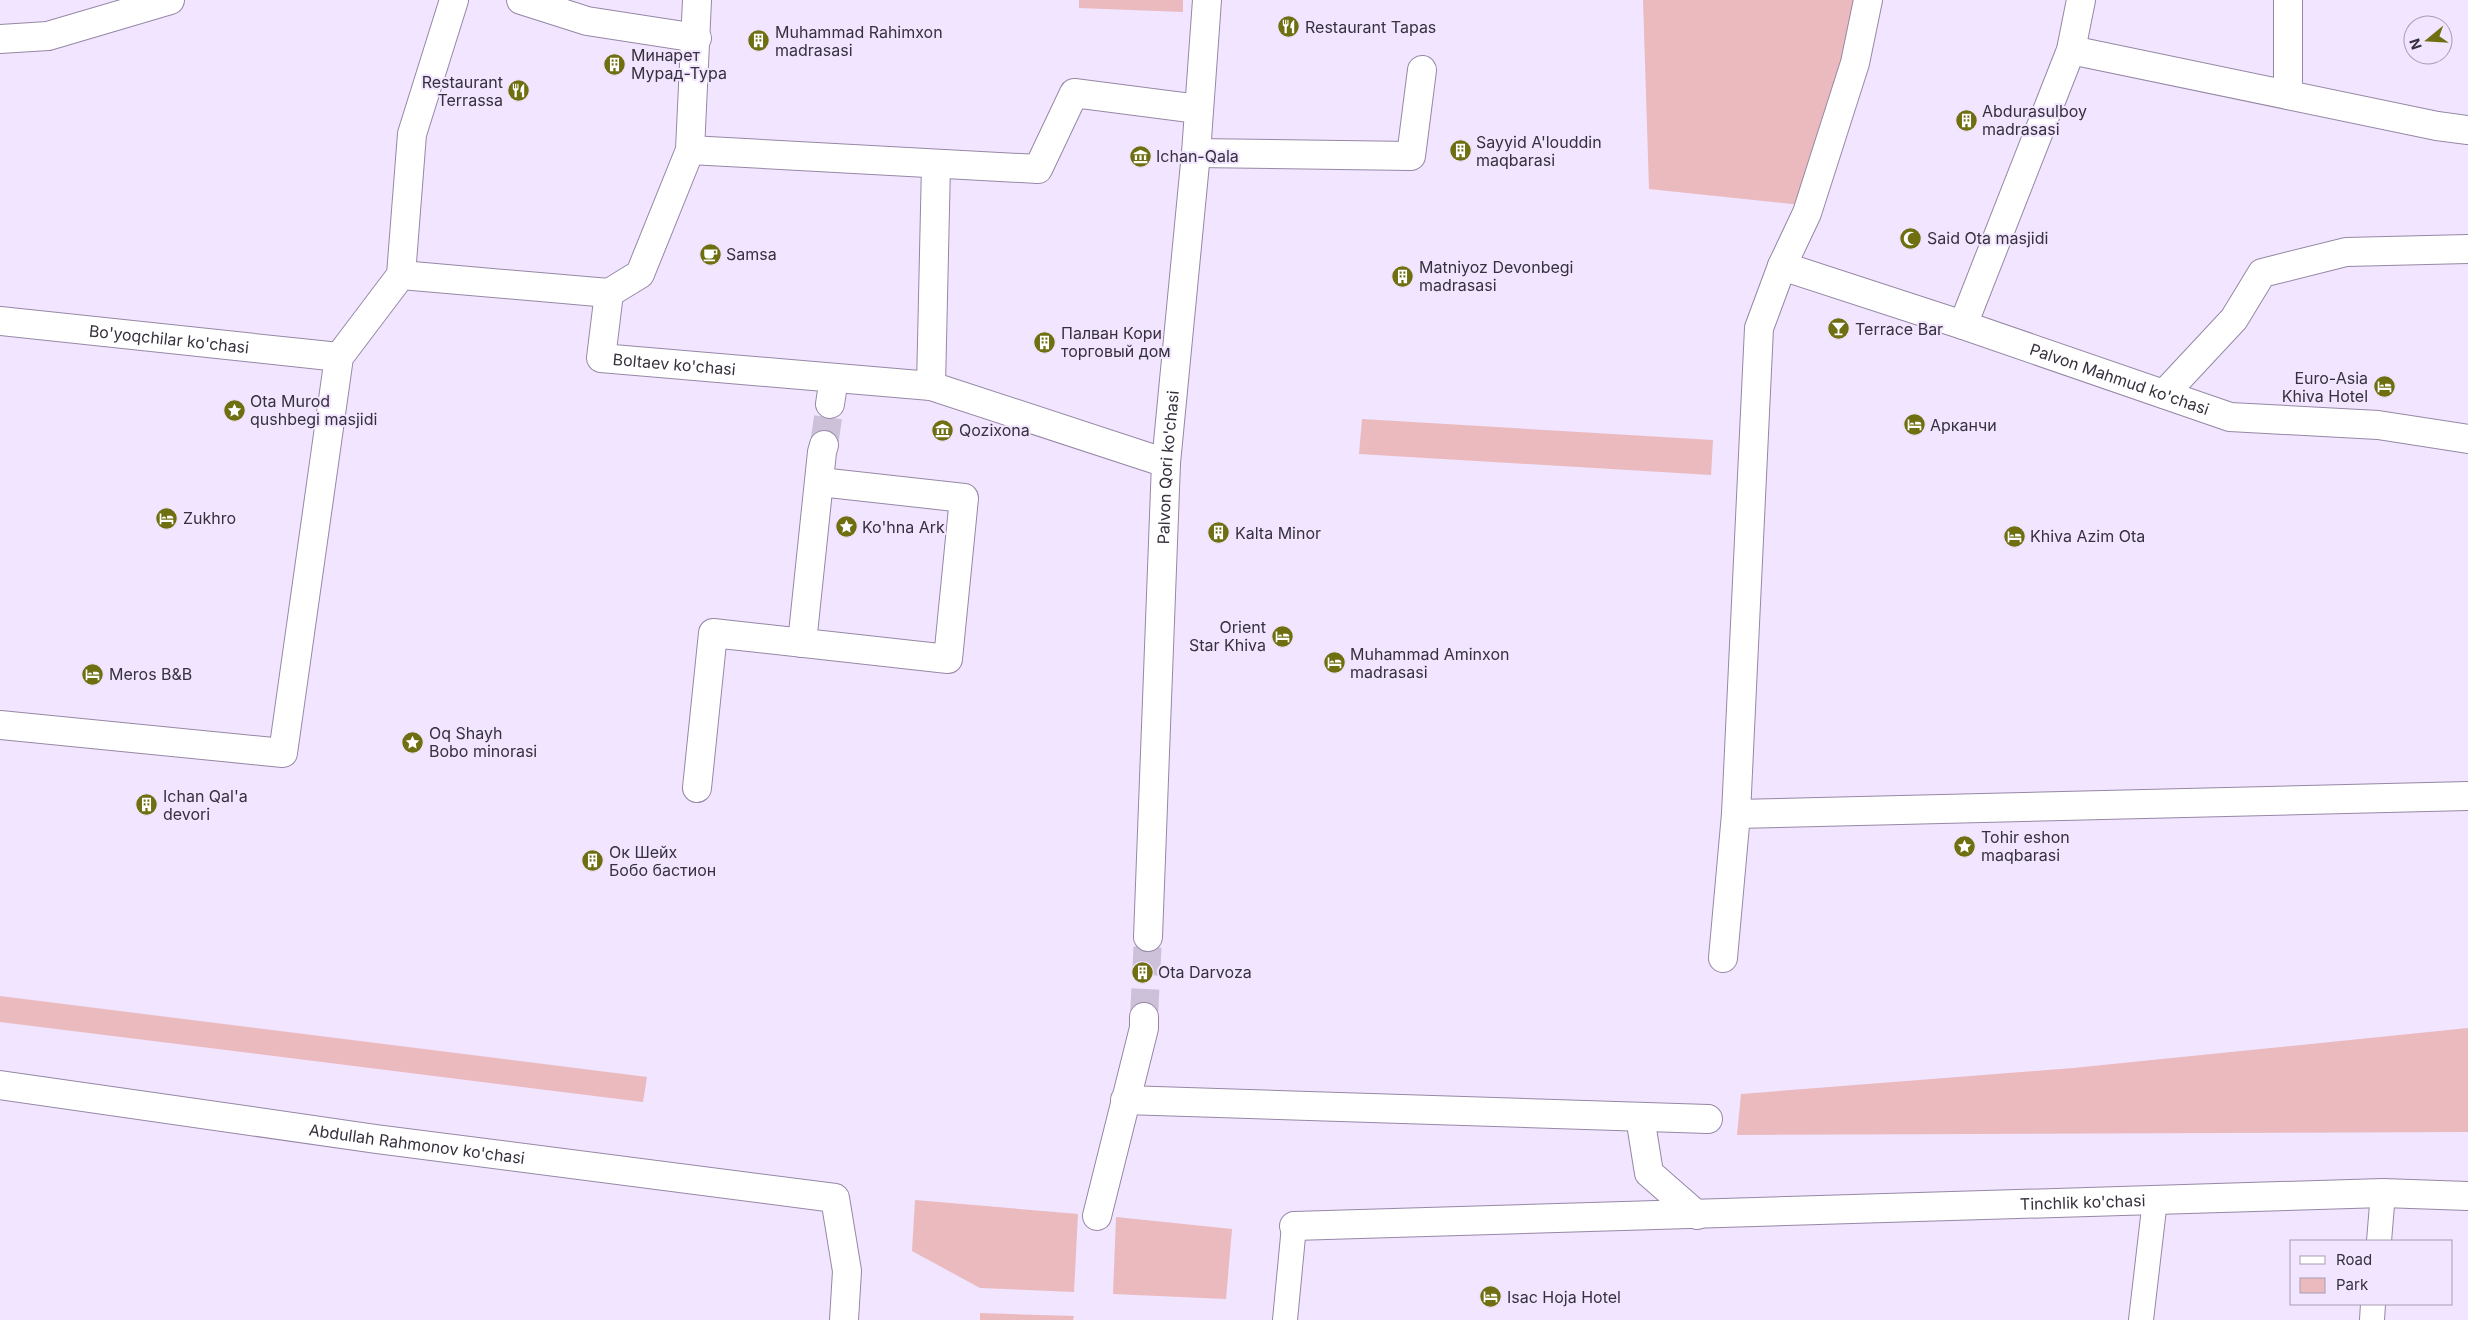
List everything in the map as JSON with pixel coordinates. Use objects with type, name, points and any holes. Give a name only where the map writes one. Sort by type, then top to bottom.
[{"type":"street","points":[[0,39],[48,36],[170,0]]},
{"type":"street","points":[[0,725],[283,753],[339,357],[401,275],[412,134],[454,0]]},
{"type":"street","points":[[521,0],[587,21],[697,38]]},
{"type":"street","points":[[401,275],[609,293],[640,274],[690,150],[697,38],[697,0]]},
{"type":"street","name":"Palvon Qori ko'chasi","points":[[1148,937],[1166,463],[1196,153],[1206,0]]},
{"type":"street","points":[[1723,958],[1736,814],[1759,328],[1782,266],[1807,214],[1855,63],[1868,0]]},
{"type":"street","points":[[1964,325],[2072,50],[2081,0]]},
{"type":"street","points":[[2288,0],[2288,95]]},
{"type":"street","points":[[2072,50],[2437,126],[2468,130]]},
{"type":"street","points":[[1196,153],[1411,156],[1422,70]]},
{"type":"street","points":[[690,150],[936,166],[1038,170],[1074,93],[1198,109]]},
{"type":"street","points":[[930,386],[936,166]]},
{"type":"street","points":[[2164,394],[2234,319],[2262,273],[2346,252],[2468,248]]},
{"type":"street","name":"Palvon Mahmud ko'chasi","points":[[1782,266],[1964,325],[2230,417],[2378,425],[2468,439]]},
{"type":"street","name":"Boltaev ko'chasi","points":[[609,293],[601,358],[832,391],[930,386],[1166,463]]},
{"type":"street","name":"Bo'yoqchilar ko'chasi","points":[[0,321],[339,357]]},
{"type":"street","points":[[802,644],[824,445]]},
{"type":"street","points":[[697,788],[713,633],[948,659],[964,498],[820,482]]},
{"type":"street","points":[[1736,814],[2468,796]]},
{"type":"street","points":[[1097,1216],[1144,1028],[1144,1018]]},
{"type":"street","name":"Abdullah Rahmonov ko'chasi","points":[[0,1085],[376,1139],[835,1198],[848,1271],[844,1320]]},
{"type":"street","points":[[1126,1100],[1708,1119]]},
{"type":"street","points":[[1640,1117],[1649,1174],[1697,1215]]},
{"type":"street","name":"Tinchlik ko'chasi","points":[[1294,1226],[2383,1194],[2468,1196]]},
{"type":"lane","points":[[2379,1240],[2383,1194]]},
{"type":"lane","points":[[2141,1320],[2155,1200]]},
{"type":"lane","points":[[1285,1320],[1294,1226]]},
{"type":"lane","points":[[2372,1320],[2373,1305]]},
{"type":"green space","points":[[1079,0],[1183,0],[1183,12],[1079,8]]},
{"type":"green space","points":[[1643,0],[1859,0],[1801,205],[1649,189]]},
{"type":"green space","points":[[1362,419],[1713,440],[1711,475],[1359,454]]},
{"type":"green space","points":[[0,996],[647,1077],[643,1102],[0,1022]]},
{"type":"green space","points":[[2468,1028],[2468,1132],[1737,1135],[1741,1094],[2073,1068]]},
{"type":"green space","points":[[915,1200],[1078,1214],[1074,1292],[980,1288],[912,1251]]},
{"type":"green space","points":[[1116,1217],[1232,1229],[1226,1299],[1113,1294]]},
{"type":"green space","points":[[980,1313],[1074,1316],[1073,1320],[980,1320]]},
{"type":"tunnel","points":[[824,445],[830,404]]},
{"type":"tunnel","points":[[1144,1017],[1148,937]]},
{"type":"place","name":"Restaurant Tapas","points":[[1289,27]]},
{"type":"place","name":"Muhammad Rahimxon madrasasi","points":[[759,41]]},
{"type":"place","name":"Минарет Мурад-Тура","points":[[615,64]]},
{"type":"place","name":"Restaurant Terrassa","points":[[519,91]]},
{"type":"place","name":"Abdurasulboy madrasasi","points":[[1966,120]]},
{"type":"place","name":"Sayyid A'louddin maqbarasi","points":[[1460,151]]},
{"type":"place","name":"Ichan-Qala","points":[[1140,156]]},
{"type":"place","name":"Said Ota masjidi","points":[[1911,238]]},
{"type":"place","name":"Samsa","points":[[710,254]]},
{"type":"place","name":"Matniyoz Devonbegi madrasasi","points":[[1403,276]]},
{"type":"place","name":"Terrace Bar","points":[[1839,329]]},
{"type":"place","name":"Палван Кори торговый дом","points":[[1045,342]]},
{"type":"place","name":"Euro-Asia Khiva Hotel","points":[[2384,387]]},
{"type":"place","name":"Ota Murod qushbegi masjidi","points":[[234,410]]},
{"type":"place","name":"Арканчи","points":[[1914,425]]},
{"type":"place","name":"Qozixona","points":[[943,430]]},
{"type":"place","name":"Zukhro","points":[[167,518]]},
{"type":"place","name":"Ko'hna Ark","points":[[846,527]]},
{"type":"place","name":"Kalta Minor","points":[[1219,533]]},
{"type":"place","name":"Khiva Azim Ota","points":[[2014,536]]},
{"type":"place","name":"Orient Star Khiva","points":[[1282,636]]},
{"type":"place","name":"Muhammad Aminxon madrasasi","points":[[1334,663]]},
{"type":"place","name":"Meros B&B","points":[[93,674]]},
{"type":"place","name":"Oq Shayh Bobo minorasi","points":[[413,742]]},
{"type":"place","name":"Ichan Qal'a devori","points":[[147,805]]},
{"type":"place","name":"Tohir eshon maqbarasi","points":[[1965,846]]},
{"type":"place","name":"Ок Шейх Бобо бастион","points":[[593,861]]},
{"type":"place","name":"Ota Darvoza","points":[[1142,972]]},
{"type":"place","name":"Isac Hoja Hotel","points":[[1491,1297]]}]
